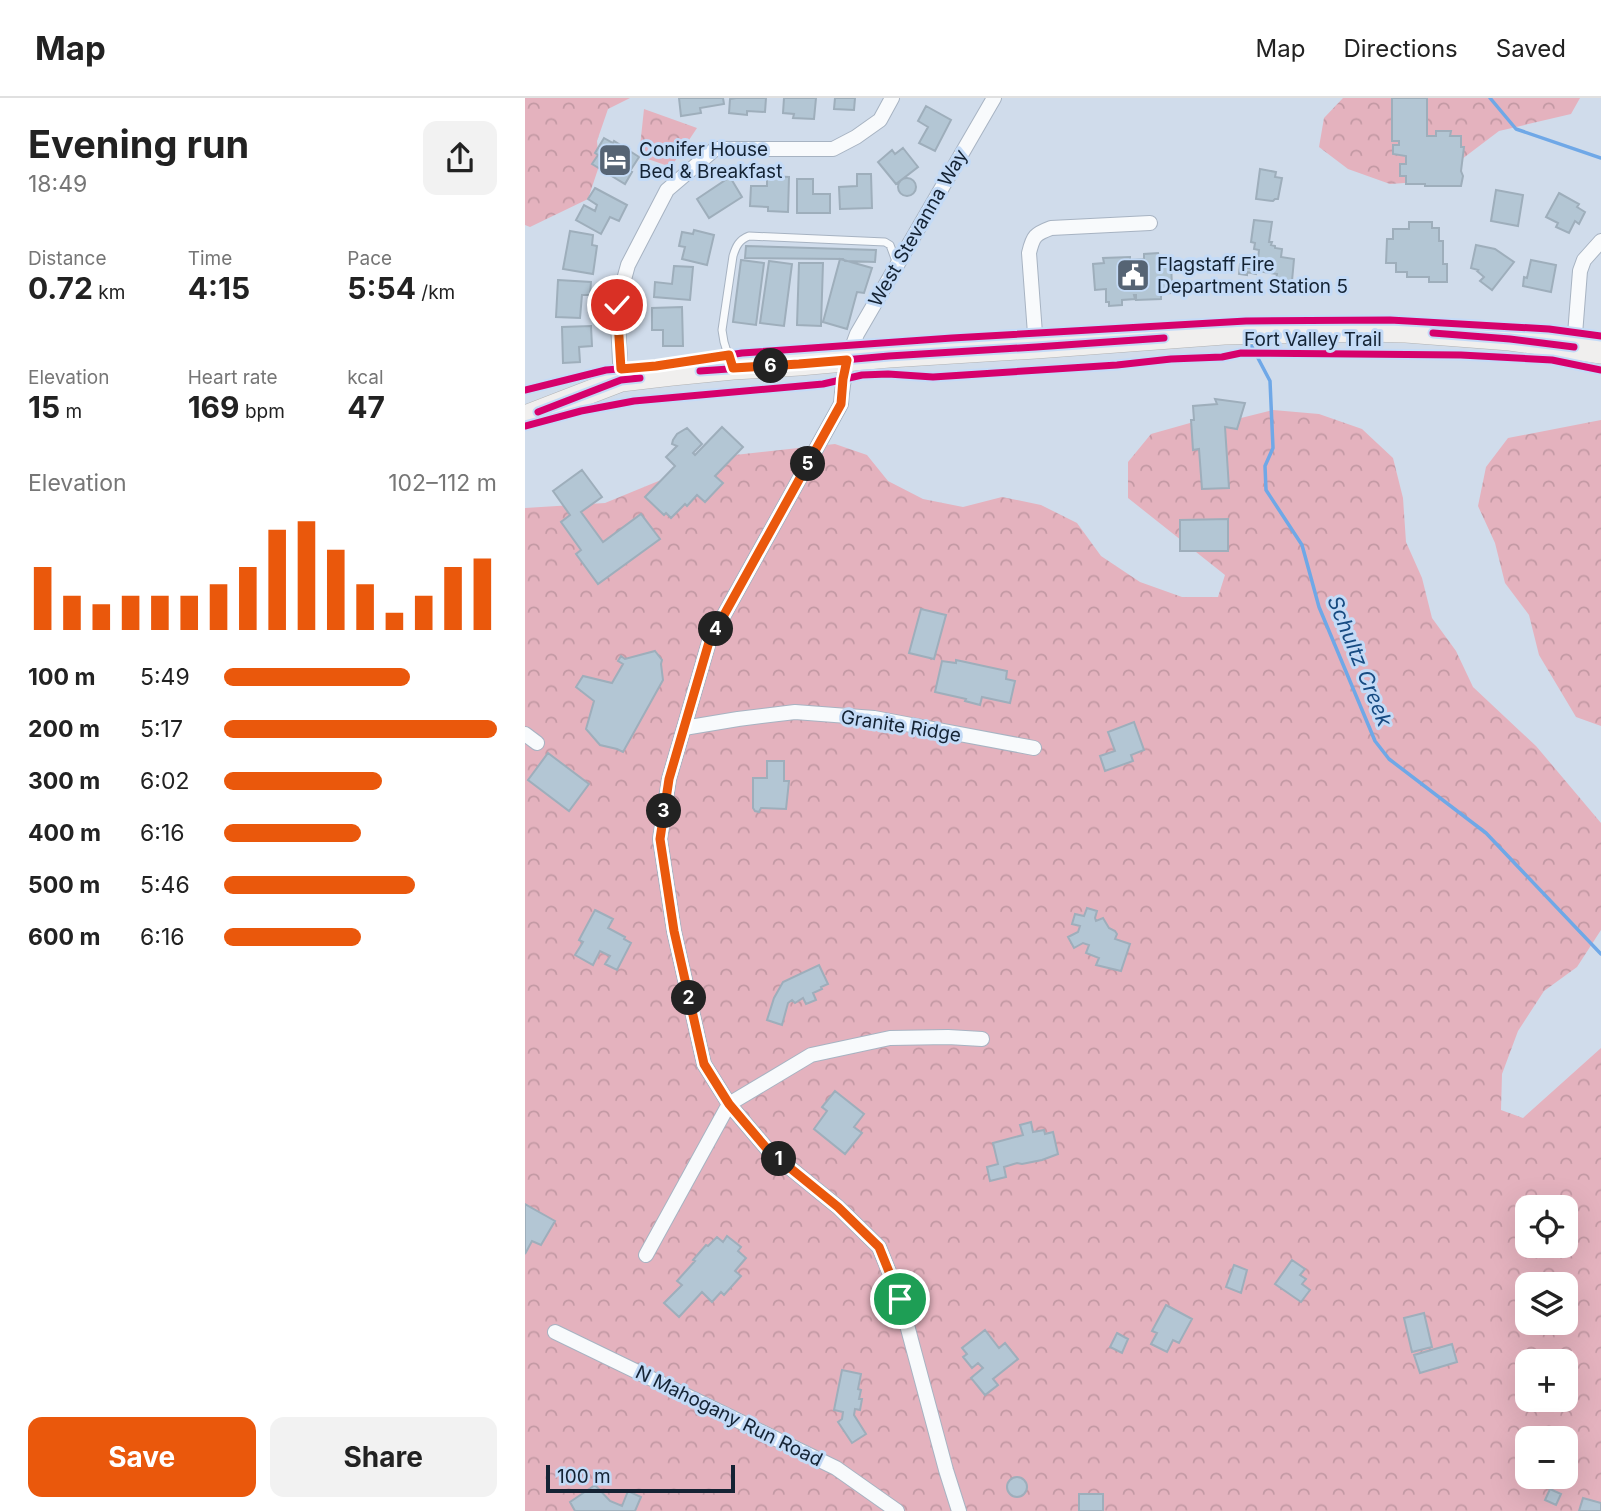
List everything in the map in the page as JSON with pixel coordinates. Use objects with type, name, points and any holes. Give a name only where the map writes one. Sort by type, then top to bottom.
[{"type":"main road","points":[[525,417],[621,380],[902,355],[1224,334],[1367,330],[1510,339],[1601,352]]},
{"type":"street","points":[[621,380],[617,305],[628,265],[667,190],[715,149],[833,149],[880,120],[892,98]]},
{"type":"street","name":"West Stevanna Way","points":[[959,1511],[900,1299],[879,1247],[838,1207],[768,1150],[729,1104],[704,1064],[674,931],[660,839],[669,779],[709,642],[841,404],[847,360],[857,334],[994,98]]},
{"type":"street","points":[[1037,347],[1029,253],[1032,239],[1051,228],[1150,223]]},
{"type":"street","points":[[1574,347],[1580,271],[1584,260],[1601,242]]},
{"type":"street","name":"Granite Ridge","points":[[684,729],[795,712],[874,718],[1034,748]]},
{"type":"street","points":[[646,1255],[729,1104],[811,1055],[890,1038],[948,1037],[982,1040]]},
{"type":"street","name":"N Mahogany Run Road","points":[[555,1332],[836,1468],[897,1511]]},
{"type":"lane","points":[[733,368],[722,330],[733,256],[741,239],[749,236],[885,242],[890,246],[897,265]]},
{"type":"green space","points":[[525,98],[630,98],[608,109],[597,141],[599,166],[588,199],[530,227],[525,225]]},
{"type":"green space","points":[[1343,98],[1580,98],[1571,114],[1499,131],[1433,181],[1390,184],[1348,169],[1319,147],[1324,118]]},
{"type":"green space","points":[[644,109],[697,128],[671,167],[639,156]]},
{"type":"green space","points":[[1273,410],[1319,414],[1362,429],[1393,458],[1403,498],[1406,542],[1422,578],[1432,618],[1456,651],[1473,687],[1536,746],[1601,823],[1601,930],[1577,967],[1544,991],[1518,1031],[1502,1074],[1501,1110],[1523,1118],[1601,1048],[1601,1511],[525,1511],[525,508],[605,503],[717,457],[835,444],[867,455],[888,481],[923,499],[963,507],[1002,497],[1041,505],[1077,523],[1101,556],[1140,582],[1182,597],[1218,597],[1225,575],[1128,498],[1128,462],[1151,434],[1190,423],[1233,420]]},
{"type":"green space","points":[[1601,420],[1601,726],[1576,717],[1539,655],[1529,615],[1505,583],[1495,543],[1478,506],[1486,467],[1508,438]]},
{"type":"building","points":[[679,98],[723,98],[724,104],[700,108],[701,113],[681,116]]},
{"type":"building","points":[[766,98],[765,112],[747,111],[747,115],[729,113],[730,99]]},
{"type":"building","points":[[784,98],[816,98],[814,119],[793,118],[794,114],[783,113]]},
{"type":"building","points":[[835,98],[855,98],[854,110],[834,109]]},
{"type":"building","points":[[1392,98],[1427,98],[1427,136],[1436,136],[1436,131],[1451,131],[1450,136],[1461,136],[1461,147],[1464,147],[1461,186],[1406,184],[1406,176],[1400,176],[1400,164],[1406,164],[1406,156],[1393,154],[1393,145],[1399,145],[1399,141],[1392,141]]},
{"type":"building","points":[[926,106],[951,120],[935,151],[919,143],[928,127],[918,121]]},
{"type":"building","name":"Conifer House Bed & Breakfast","points":[[604,138],[613,143],[614,141],[639,157],[625,184],[592,164]]},
{"type":"building","points":[[903,148],[918,167],[896,184],[878,162],[892,150],[895,154]]},
{"type":"building","points":[[1260,169],[1276,172],[1275,177],[1282,178],[1278,199],[1256,199]]},
{"type":"building","points":[[857,174],[871,174],[872,208],[840,209],[839,187],[857,186]]},
{"type":"building","points":[[767,176],[789,177],[788,212],[768,211],[768,207],[750,206],[751,186],[767,186]]},
{"type":"building","points":[[730,177],[742,197],[709,218],[697,199]]},
{"type":"building","points":[[903,178],[911,178],[916,187],[914,194],[903,196],[898,191],[898,183]]},
{"type":"building","points":[[797,179],[813,179],[813,194],[830,194],[830,213],[797,213]]},
{"type":"building","points":[[595,188],[627,205],[619,221],[610,217],[601,234],[576,220],[584,205],[595,211],[597,205],[588,199]]},
{"type":"building","points":[[1496,190],[1523,195],[1518,226],[1491,221]]},
{"type":"building","points":[[1559,193],[1579,204],[1577,207],[1585,212],[1579,224],[1575,221],[1569,233],[1556,227],[1558,223],[1546,217]]},
{"type":"building","points":[[1254,220],[1272,222],[1269,242],[1272,242],[1271,245],[1275,248],[1282,249],[1281,257],[1294,259],[1292,281],[1276,279],[1277,274],[1257,271],[1256,274],[1239,274],[1240,264],[1257,269],[1259,250],[1254,249],[1255,243],[1251,242]]},
{"type":"building","points":[[1409,222],[1432,222],[1432,228],[1439,228],[1439,241],[1443,241],[1443,264],[1447,264],[1447,282],[1429,282],[1429,277],[1407,277],[1407,272],[1396,272],[1396,263],[1386,263],[1387,239],[1393,239],[1393,229],[1409,229]]},
{"type":"building","points":[[694,230],[714,235],[707,265],[682,259],[685,247],[679,246],[682,232],[693,234]]},
{"type":"building","points":[[570,231],[593,235],[592,245],[597,246],[593,274],[563,269]]},
{"type":"building","points":[[1476,245],[1495,249],[1514,262],[1492,290],[1480,281],[1484,277],[1478,270],[1471,268]]},
{"type":"building","points":[[746,246],[876,250],[875,262],[745,258]]},
{"type":"building","name":"Flagstaff Fire Department Station 5","points":[[1158,253],[1159,257],[1168,257],[1171,265],[1170,293],[1161,294],[1161,299],[1136,300],[1134,295],[1135,299],[1122,300],[1122,305],[1109,306],[1109,302],[1106,302],[1106,289],[1095,290],[1093,264],[1104,263],[1103,258],[1144,259],[1144,254]]},
{"type":"building","points":[[840,259],[872,268],[864,293],[857,292],[847,329],[823,322]]},
{"type":"building","points":[[741,260],[764,263],[756,325],[733,322]]},
{"type":"building","points":[[1531,260],[1556,265],[1551,292],[1523,286]]},
{"type":"building","points":[[769,261],[792,264],[784,326],[760,323]]},
{"type":"building","points":[[799,263],[823,263],[821,326],[797,325]]},
{"type":"building","points":[[674,266],[693,267],[690,300],[654,297],[655,282],[672,284]]},
{"type":"building","points":[[558,280],[591,282],[590,295],[582,295],[580,318],[556,317]]},
{"type":"building","points":[[682,307],[683,346],[663,346],[663,330],[652,330],[652,308]]},
{"type":"building","points":[[591,326],[592,346],[579,347],[580,362],[563,363],[562,327]]},
{"type":"building","points":[[1215,399],[1245,403],[1237,429],[1225,427],[1229,488],[1202,489],[1199,449],[1193,450],[1193,406],[1217,404]]},
{"type":"building","points":[[722,427],[743,447],[715,476],[723,483],[705,502],[697,495],[671,518],[666,513],[664,515],[645,497],[675,466],[666,457],[677,446],[672,444],[673,440],[687,428],[702,444],[693,453],[695,455]]},
{"type":"building","points":[[582,470],[602,497],[581,512],[603,542],[641,514],[660,539],[598,584],[576,554],[581,550],[561,522],[570,515],[553,491]]},
{"type":"building","points":[[1228,519],[1228,551],[1180,551],[1180,520]]},
{"type":"building","points":[[921,609],[946,615],[934,659],[909,653]]},
{"type":"building","points":[[655,651],[662,660],[663,680],[623,752],[600,745],[586,729],[594,701],[576,687],[583,676],[612,683],[623,664],[618,661],[621,656],[625,659]]},
{"type":"building","points":[[956,660],[1007,671],[1006,679],[1015,681],[1010,703],[982,697],[980,705],[935,692],[942,661],[956,663]]},
{"type":"building","points":[[1134,722],[1144,750],[1131,755],[1133,761],[1105,771],[1100,756],[1115,751],[1108,732]]},
{"type":"building","points":[[548,753],[589,784],[569,811],[528,780]]},
{"type":"building","points":[[767,761],[784,761],[784,781],[789,781],[786,809],[761,808],[759,812],[753,808],[753,778],[767,778]]},
{"type":"building","points":[[1087,908],[1097,911],[1096,921],[1103,918],[1117,934],[1115,939],[1130,944],[1121,971],[1096,965],[1099,958],[1086,953],[1089,945],[1083,943],[1074,948],[1068,937],[1078,932],[1080,926],[1072,924],[1075,914],[1084,916]]},
{"type":"building","points":[[595,910],[613,919],[608,928],[631,943],[617,970],[605,964],[610,956],[600,951],[593,965],[575,955],[583,942],[579,940]]},
{"type":"building","points":[[819,965],[828,984],[813,993],[816,1000],[806,1004],[803,998],[795,1003],[792,1000],[788,1003],[782,1025],[767,1020],[783,982]]},
{"type":"building","points":[[835,1091],[864,1114],[854,1127],[862,1133],[845,1154],[814,1129],[827,1111],[822,1107]]},
{"type":"building","points":[[1031,1122],[1033,1132],[1053,1132],[1058,1154],[1004,1167],[1006,1177],[990,1181],[987,1167],[998,1164],[993,1143],[1023,1135],[1020,1125]]},
{"type":"building","points":[[525,1204],[555,1221],[541,1245],[532,1241],[525,1254]]},
{"type":"building","points":[[727,1236],[741,1247],[738,1251],[746,1258],[735,1271],[741,1276],[724,1295],[721,1292],[712,1302],[702,1292],[679,1317],[664,1303],[682,1285],[677,1281],[706,1245],[717,1237],[723,1242]]},
{"type":"building","points":[[1292,1260],[1305,1269],[1300,1275],[1306,1279],[1302,1284],[1310,1290],[1301,1302],[1275,1284]]},
{"type":"building","points":[[1234,1265],[1247,1270],[1241,1293],[1226,1287]]},
{"type":"building","points":[[1166,1305],[1192,1319],[1179,1343],[1173,1340],[1167,1352],[1151,1344],[1157,1333],[1152,1331]]},
{"type":"building","points":[[1424,1313],[1432,1347],[1412,1352],[1404,1318]]},
{"type":"building","points":[[985,1330],[999,1348],[1005,1343],[1018,1359],[993,1379],[998,1385],[985,1395],[971,1378],[983,1368],[978,1363],[972,1368],[963,1357],[967,1354],[962,1348]]},
{"type":"building","points":[[1117,1333],[1128,1339],[1122,1353],[1110,1347]]},
{"type":"building","points":[[1452,1344],[1457,1362],[1420,1373],[1414,1355]]},
{"type":"building","points":[[842,1370],[861,1374],[858,1389],[861,1390],[859,1399],[862,1399],[860,1410],[855,1409],[854,1415],[866,1434],[852,1443],[838,1422],[842,1419],[843,1412],[834,1410]]},
{"type":"building","points":[[1017,1477],[1024,1480],[1027,1487],[1024,1494],[1017,1497],[1010,1494],[1007,1487],[1010,1480]]},
{"type":"building","points":[[595,1485],[610,1501],[622,1506],[628,1491],[641,1497],[635,1511],[575,1511],[570,1502]]},
{"type":"building","points":[[1550,1489],[1561,1494],[1556,1505],[1545,1500]]},
{"type":"building","points":[[1079,1494],[1103,1494],[1103,1511],[1079,1511]]},
{"type":"building","points":[[1583,1498],[1601,1503],[1601,1511],[1579,1511]]},
{"type":"waterway","points":[[1490,98],[1516,129],[1601,158]]},
{"type":"waterway","name":"Schultz Creek","points":[[1250,343],[1270,381],[1273,448],[1265,466],[1266,490],[1302,545],[1319,607],[1375,741],[1389,759],[1486,833],[1601,954]]},
{"type":"cycle path","name":"Fort Valley Trail","points":[[525,390],[606,370],[655,366],[742,353],[1246,321],[1390,320],[1549,329],[1601,336]]},
{"type":"cycle path","points":[[1433,333],[1574,347]]},
{"type":"cycle path","points":[[700,371],[1164,338]]},
{"type":"cycle path","name":"Fort Valley Trail","points":[[525,426],[581,411],[634,401],[823,384],[862,375],[933,377],[1222,357],[1241,353],[1461,355],[1552,360],[1601,370]]},
{"type":"cycle path","points":[[538,412],[621,380],[640,378]]},
{"type":"place","name":"Conifer House Bed & Breakfast","points":[[615,160]]},
{"type":"place","name":"Flagstaff Fire Department Station 5","points":[[1133,275]]},
{"type":"route","points":[[617,305],[621,369],[729,355],[733,368],[847,360],[841,404],[709,642],[669,779],[660,839],[674,931],[704,1064],[729,1104],[768,1150],[838,1207],[879,1247],[900,1299]]}]
